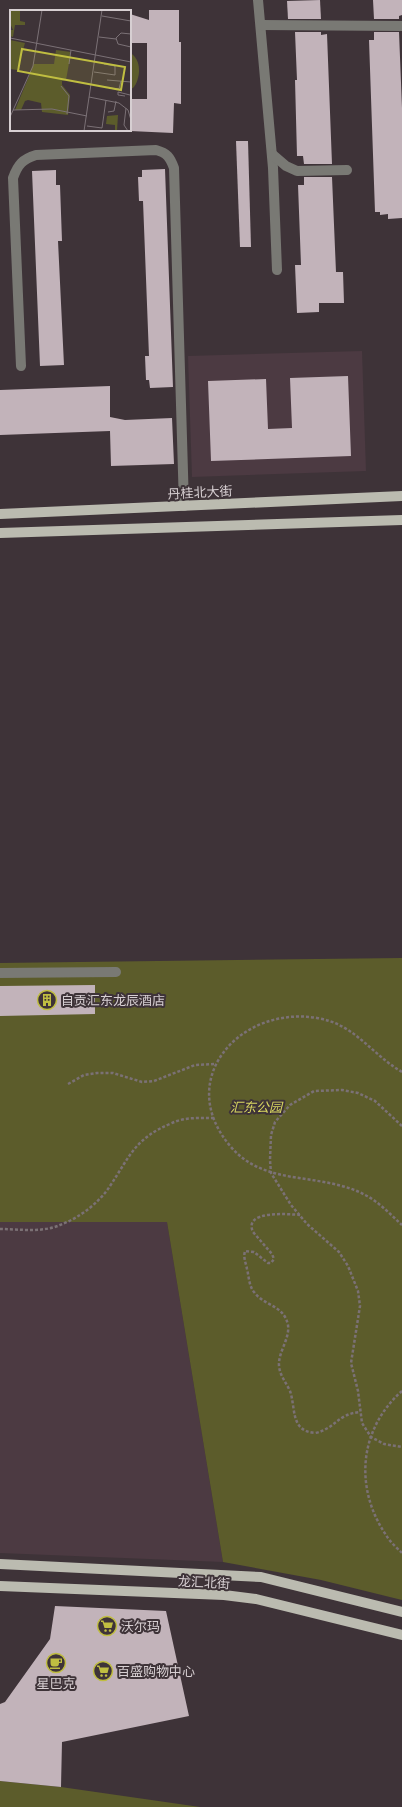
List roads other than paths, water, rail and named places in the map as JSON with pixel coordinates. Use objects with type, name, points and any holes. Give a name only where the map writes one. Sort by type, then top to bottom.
[{"type":"main road","name":"丹桂北大街","points":[[0,514],[402,496]]},
{"type":"main road","points":[[0,533],[402,520]]},
{"type":"main road","name":"龙汇北街","points":[[0,1564],[261,1577],[402,1612]]},
{"type":"main road","name":"龙汇北街","points":[[0,1586],[224,1595],[256,1599],[402,1635]]},
{"type":"lane","points":[[258,0],[272,154],[277,270]]},
{"type":"lane","points":[[260,25],[402,26]]},
{"type":"lane","points":[[21,366],[13,178],[18,165],[25,158],[36,155],[156,150],[165,153],[170,157],[174,168],[184,506]]},
{"type":"lane","points":[[272,154],[286,166],[297,170],[347,170]]},
{"type":"lane","points":[[0,973],[116,972]]},
{"type":"place","name":"自贡汇东龙辰酒店","points":[[47,1000]]},
{"type":"place","name":"沃尔玛","points":[[107,1626]]},
{"type":"place","name":"星巴克","points":[[56,1663]]},
{"type":"place","name":"百盛购物中心","points":[[103,1671]]},
{"type":"park label","name":"汇东公园","points":[[256,1107]]}]
